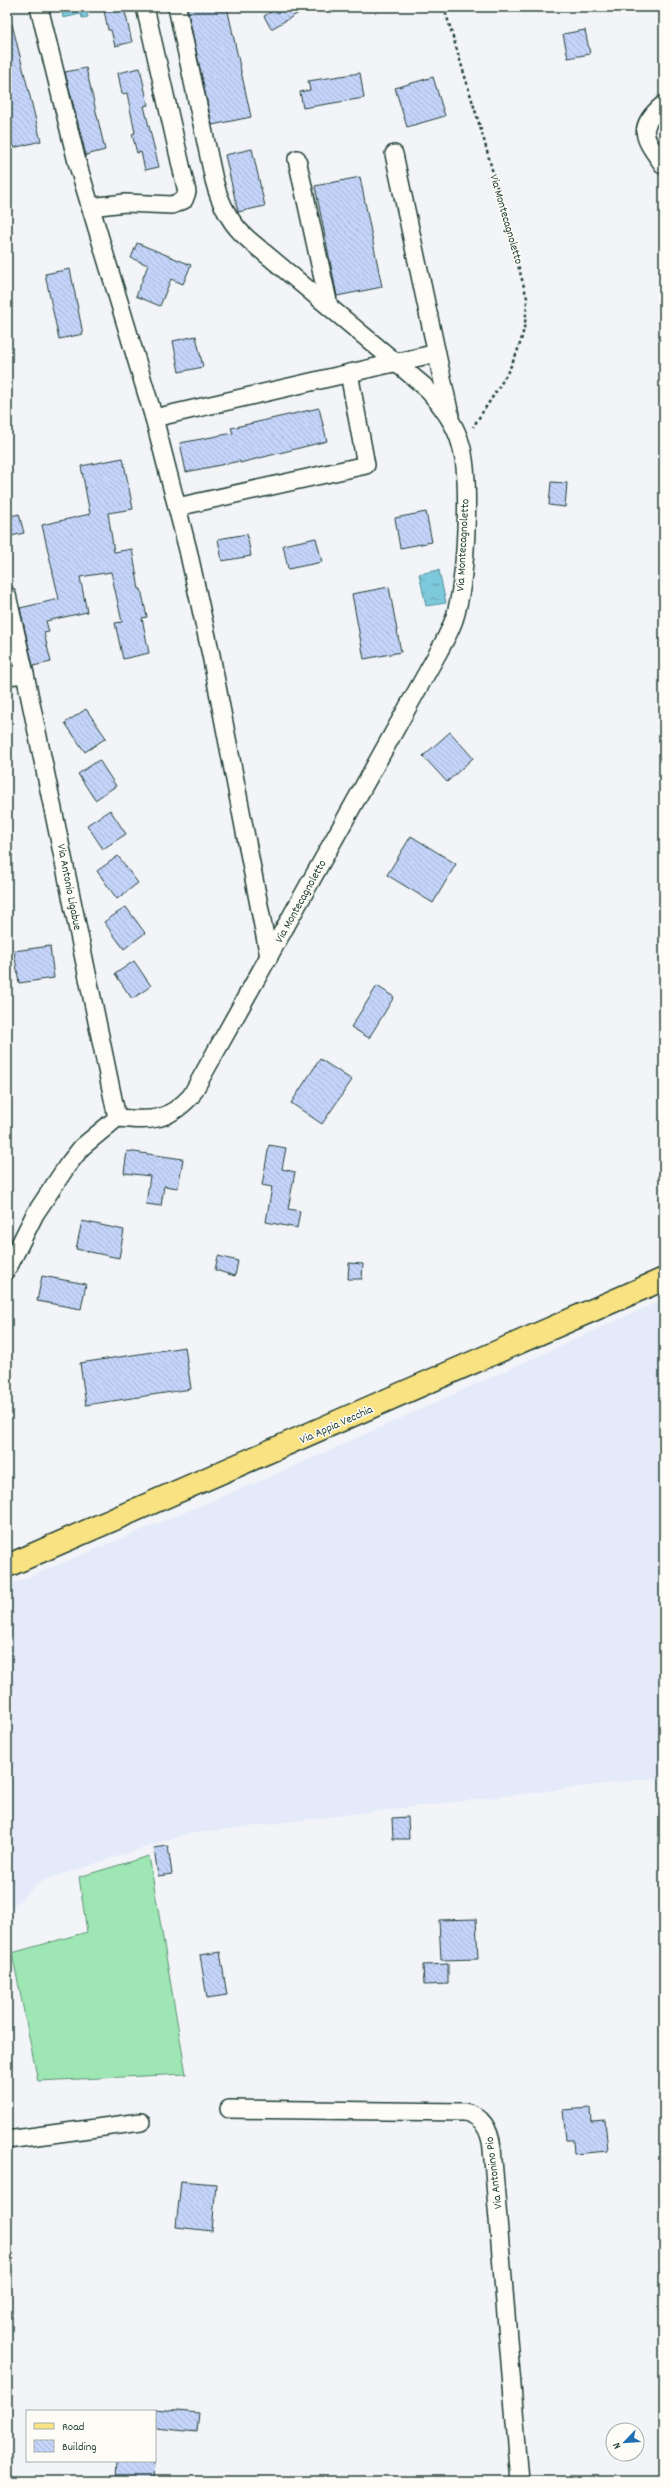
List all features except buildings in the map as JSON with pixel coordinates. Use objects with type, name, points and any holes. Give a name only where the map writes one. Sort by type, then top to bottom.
[{"type":"main road","name":"Via Appia Vecchia","points":[[7,1566],[106,1525],[664,1279]]},
{"type":"street","points":[[39,7],[64,111],[90,207],[154,418],[177,507],[211,655],[269,956]]},
{"type":"street","points":[[90,207],[125,203],[172,205],[184,200],[187,192],[187,182],[146,7]]},
{"type":"street","name":"Via Montecagnoletto","points":[[117,1118],[145,1121],[159,1119],[182,1106],[191,1096],[439,651],[452,624],[461,590],[463,562],[466,482],[461,445],[451,421],[424,386],[243,235],[223,208],[214,180],[177,7]]},
{"type":"street","points":[[664,104],[646,123],[644,134],[664,166]]},
{"type":"street","points":[[394,154],[451,421]]},
{"type":"street","points":[[297,159],[329,306]]},
{"type":"street","points":[[154,418],[437,353]]},
{"type":"street","points":[[177,507],[366,465],[349,373]]},
{"type":"street","name":"Via Antonio Ligabue","points":[[7,595],[25,674],[117,1118]]},
{"type":"street","points":[[7,676],[25,674]]},
{"type":"street","points":[[7,1270],[38,1209],[67,1166],[82,1147],[117,1118]]},
{"type":"street","name":"Via Antonino Pio","points":[[230,2109],[464,2112],[475,2115],[484,2124],[492,2148],[520,2481]]},
{"type":"street","points":[[7,2140],[141,2122]]},
{"type":"path","name":"Via Montecagnoletto","points":[[444,7],[484,140],[527,298],[524,332],[517,355],[461,445]]},
{"type":"shaded area","points":[[664,1299],[664,1777],[187,1834],[42,1881],[7,1911],[7,1586],[291,1468]]},
{"type":"green space","points":[[149,1856],[186,2074],[38,2081],[12,1953],[87,1932],[79,1877]]},
{"type":"water","points":[[61,7],[86,7],[88,17],[82,18],[81,14],[63,18]]},
{"type":"water","points":[[439,570],[446,603],[426,606],[419,574]]}]
